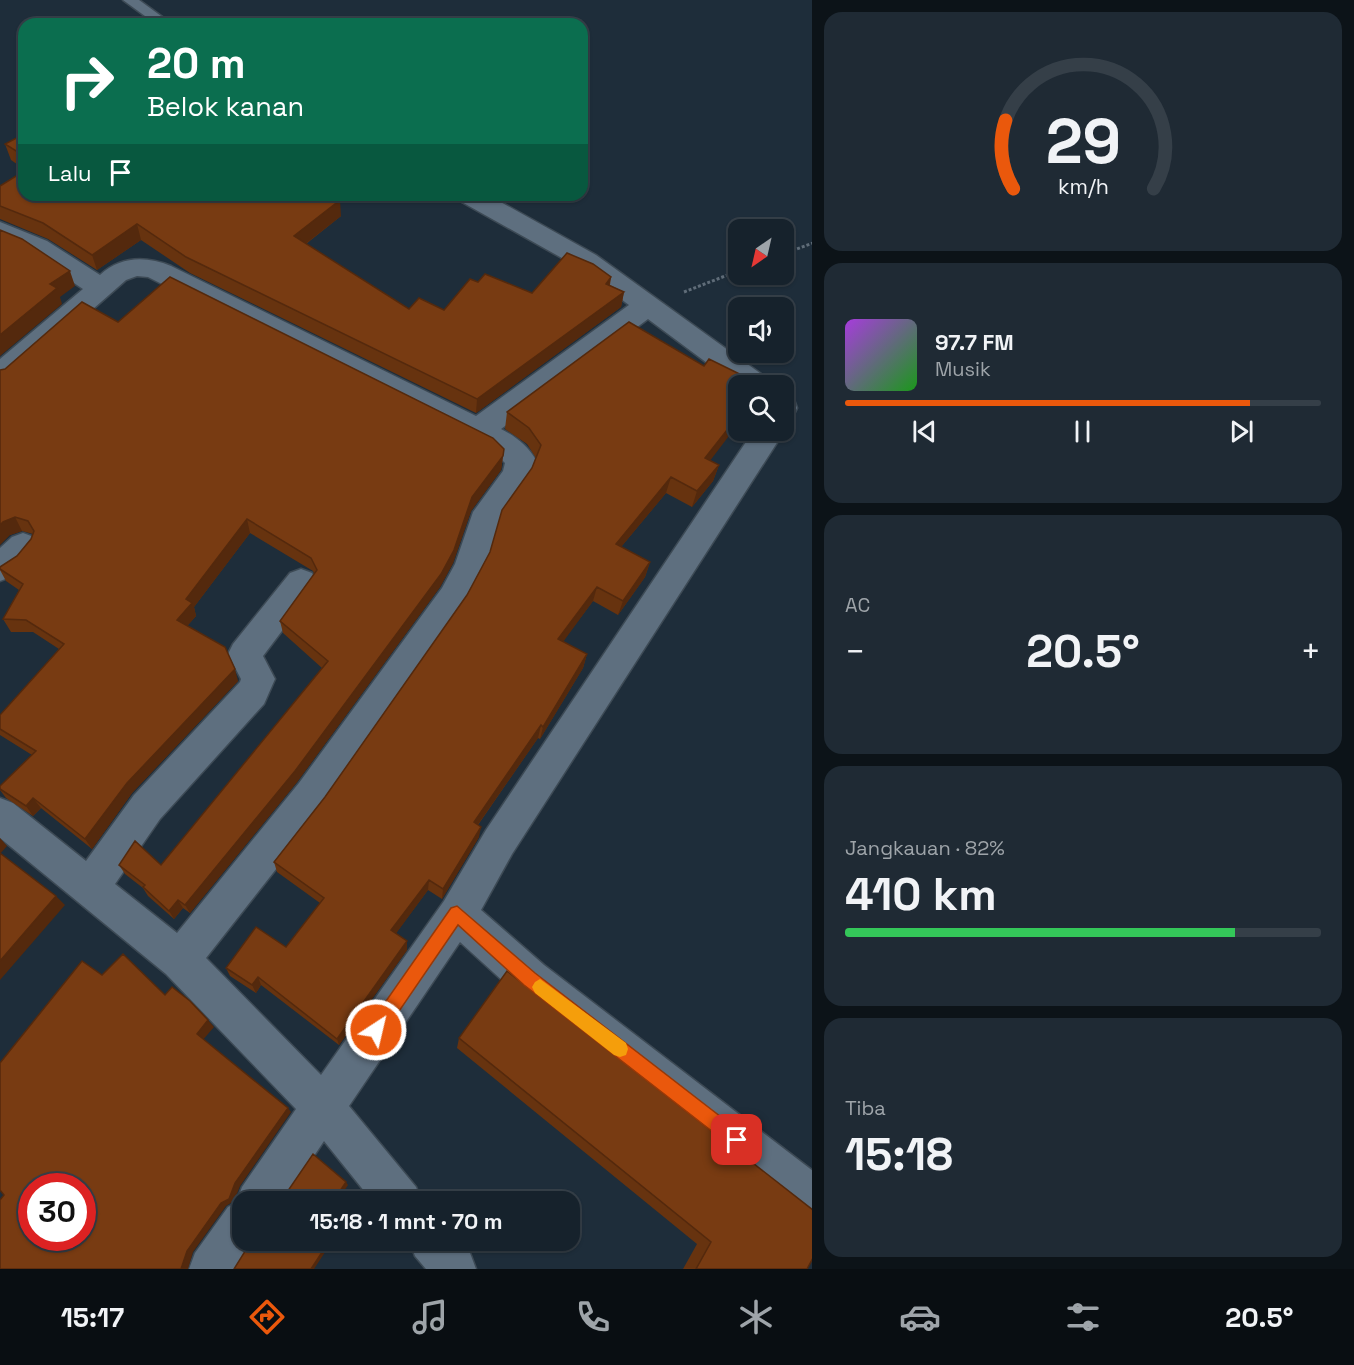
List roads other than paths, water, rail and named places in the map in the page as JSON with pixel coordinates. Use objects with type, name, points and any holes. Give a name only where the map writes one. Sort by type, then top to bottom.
[{"type":"street","points":[[480,201],[587,261],[743,375]]},
{"type":"street","points":[[0,231],[38,247],[101,288]]},
{"type":"street","points":[[0,375],[101,288],[129,268],[145,266],[159,270],[503,443],[521,460],[517,475],[484,521],[470,566],[453,598],[312,795],[180,960]]},
{"type":"street","points":[[477,431],[647,306]]},
{"type":"street","points":[[265,1191],[457,914],[499,842],[763,441]]},
{"type":"street","points":[[0,568],[22,546]]},
{"type":"street","points":[[90,887],[147,807],[252,693],[259,681],[245,654],[301,582]]},
{"type":"street","points":[[0,815],[180,960],[323,1107],[392,1191]]},
{"type":"street","points":[[457,914],[530,979],[812,1197]]},
{"type":"street","points":[[211,1269],[232,1238]]},
{"type":"street","points":[[440,1251],[454,1269]]},
{"type":"lane","points":[[130,0],[156,18]]}]
